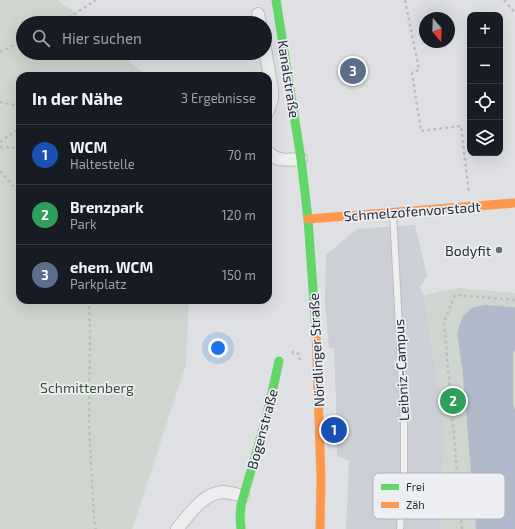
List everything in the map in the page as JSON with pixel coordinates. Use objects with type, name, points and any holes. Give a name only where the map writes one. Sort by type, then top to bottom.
[{"type":"main road","name":"Kanalstraße","points":[[276,0],[301,159],[308,219]]},
{"type":"main road","name":"Schmelzofenvorstadt","points":[[308,219],[515,203]]},
{"type":"main road","name":"Nördlinger Straße","points":[[308,219],[316,333],[320,433],[320,529]]},
{"type":"main road","name":"Bogenstraße","points":[[241,529],[240,511],[243,496],[266,419],[278,361]]},
{"type":"street","name":"Kanalstraße","points":[[267,60],[269,72]]},
{"type":"street","points":[[272,156],[280,160],[301,159]]},
{"type":"street","points":[[177,529],[203,500],[212,495],[221,492],[243,496]]},
{"type":"lane","name":"Leibniz-Campus","points":[[393,212],[404,421],[404,473]]},
{"type":"lane","name":"Leibniz-Campus","points":[[400,529],[401,519]]},
{"type":"path","points":[[72,16],[96,0]]},
{"type":"path","points":[[405,0],[419,70],[412,73],[421,131],[462,125],[471,206]]},
{"type":"path","points":[[504,0],[515,13]]},
{"type":"path","points":[[0,52],[16,44]]},
{"type":"path","points":[[0,102],[16,106]]},
{"type":"path","points":[[0,142],[16,131]]},
{"type":"path","points":[[0,148],[16,148]]},
{"type":"path","points":[[0,171],[16,189]]},
{"type":"path","points":[[457,473],[444,322],[455,295],[515,300]]},
{"type":"path","points":[[89,304],[89,425],[94,518],[96,529]]},
{"type":"path","points":[[290,358],[293,352],[299,354],[301,367]]},
{"type":"path","points":[[461,519],[462,529]]},
{"type":"shaded area","points":[[415,225],[427,276],[420,287],[424,295],[446,435],[441,473],[373,473],[373,519],[441,519],[441,529],[346,529],[349,461],[337,456],[334,349],[329,348],[325,299],[326,255],[357,229]]},
{"type":"green space","name":"Schmittenberg","points":[[0,0],[57,0],[79,16],[16,16],[16,60],[128,60],[142,72],[16,72],[16,304],[189,304],[186,365],[132,529],[0,529]]},
{"type":"green space","points":[[459,288],[515,293],[515,307],[486,305],[457,333],[462,367],[471,473],[441,473],[446,435],[424,295]]},
{"type":"green space","points":[[515,350],[515,410],[513,403],[513,352]]},
{"type":"green space","points":[[441,519],[475,519],[476,529],[441,529]]},
{"type":"water","points":[[486,305],[515,307],[513,403],[515,410],[515,529],[476,529],[475,519],[505,519],[505,473],[471,473],[462,367],[457,333],[463,316],[473,307]]},
{"type":"traffic: fast","points":[[276,0],[301,159],[308,219],[316,331]]},
{"type":"traffic: fast","points":[[241,529],[241,505],[266,419],[279,361]]},
{"type":"traffic: slow","points":[[308,219],[515,203]]},
{"type":"traffic: slow","points":[[316,331],[321,479],[320,529]]},
{"type":"place","name":"ehem. WCM","points":[[353,71]]},
{"type":"place","name":"Bodyfit","points":[[499,250]]},
{"type":"place","name":"Brenzpark","points":[[453,401]]},
{"type":"place","name":"WCM","points":[[334,430]]}]
